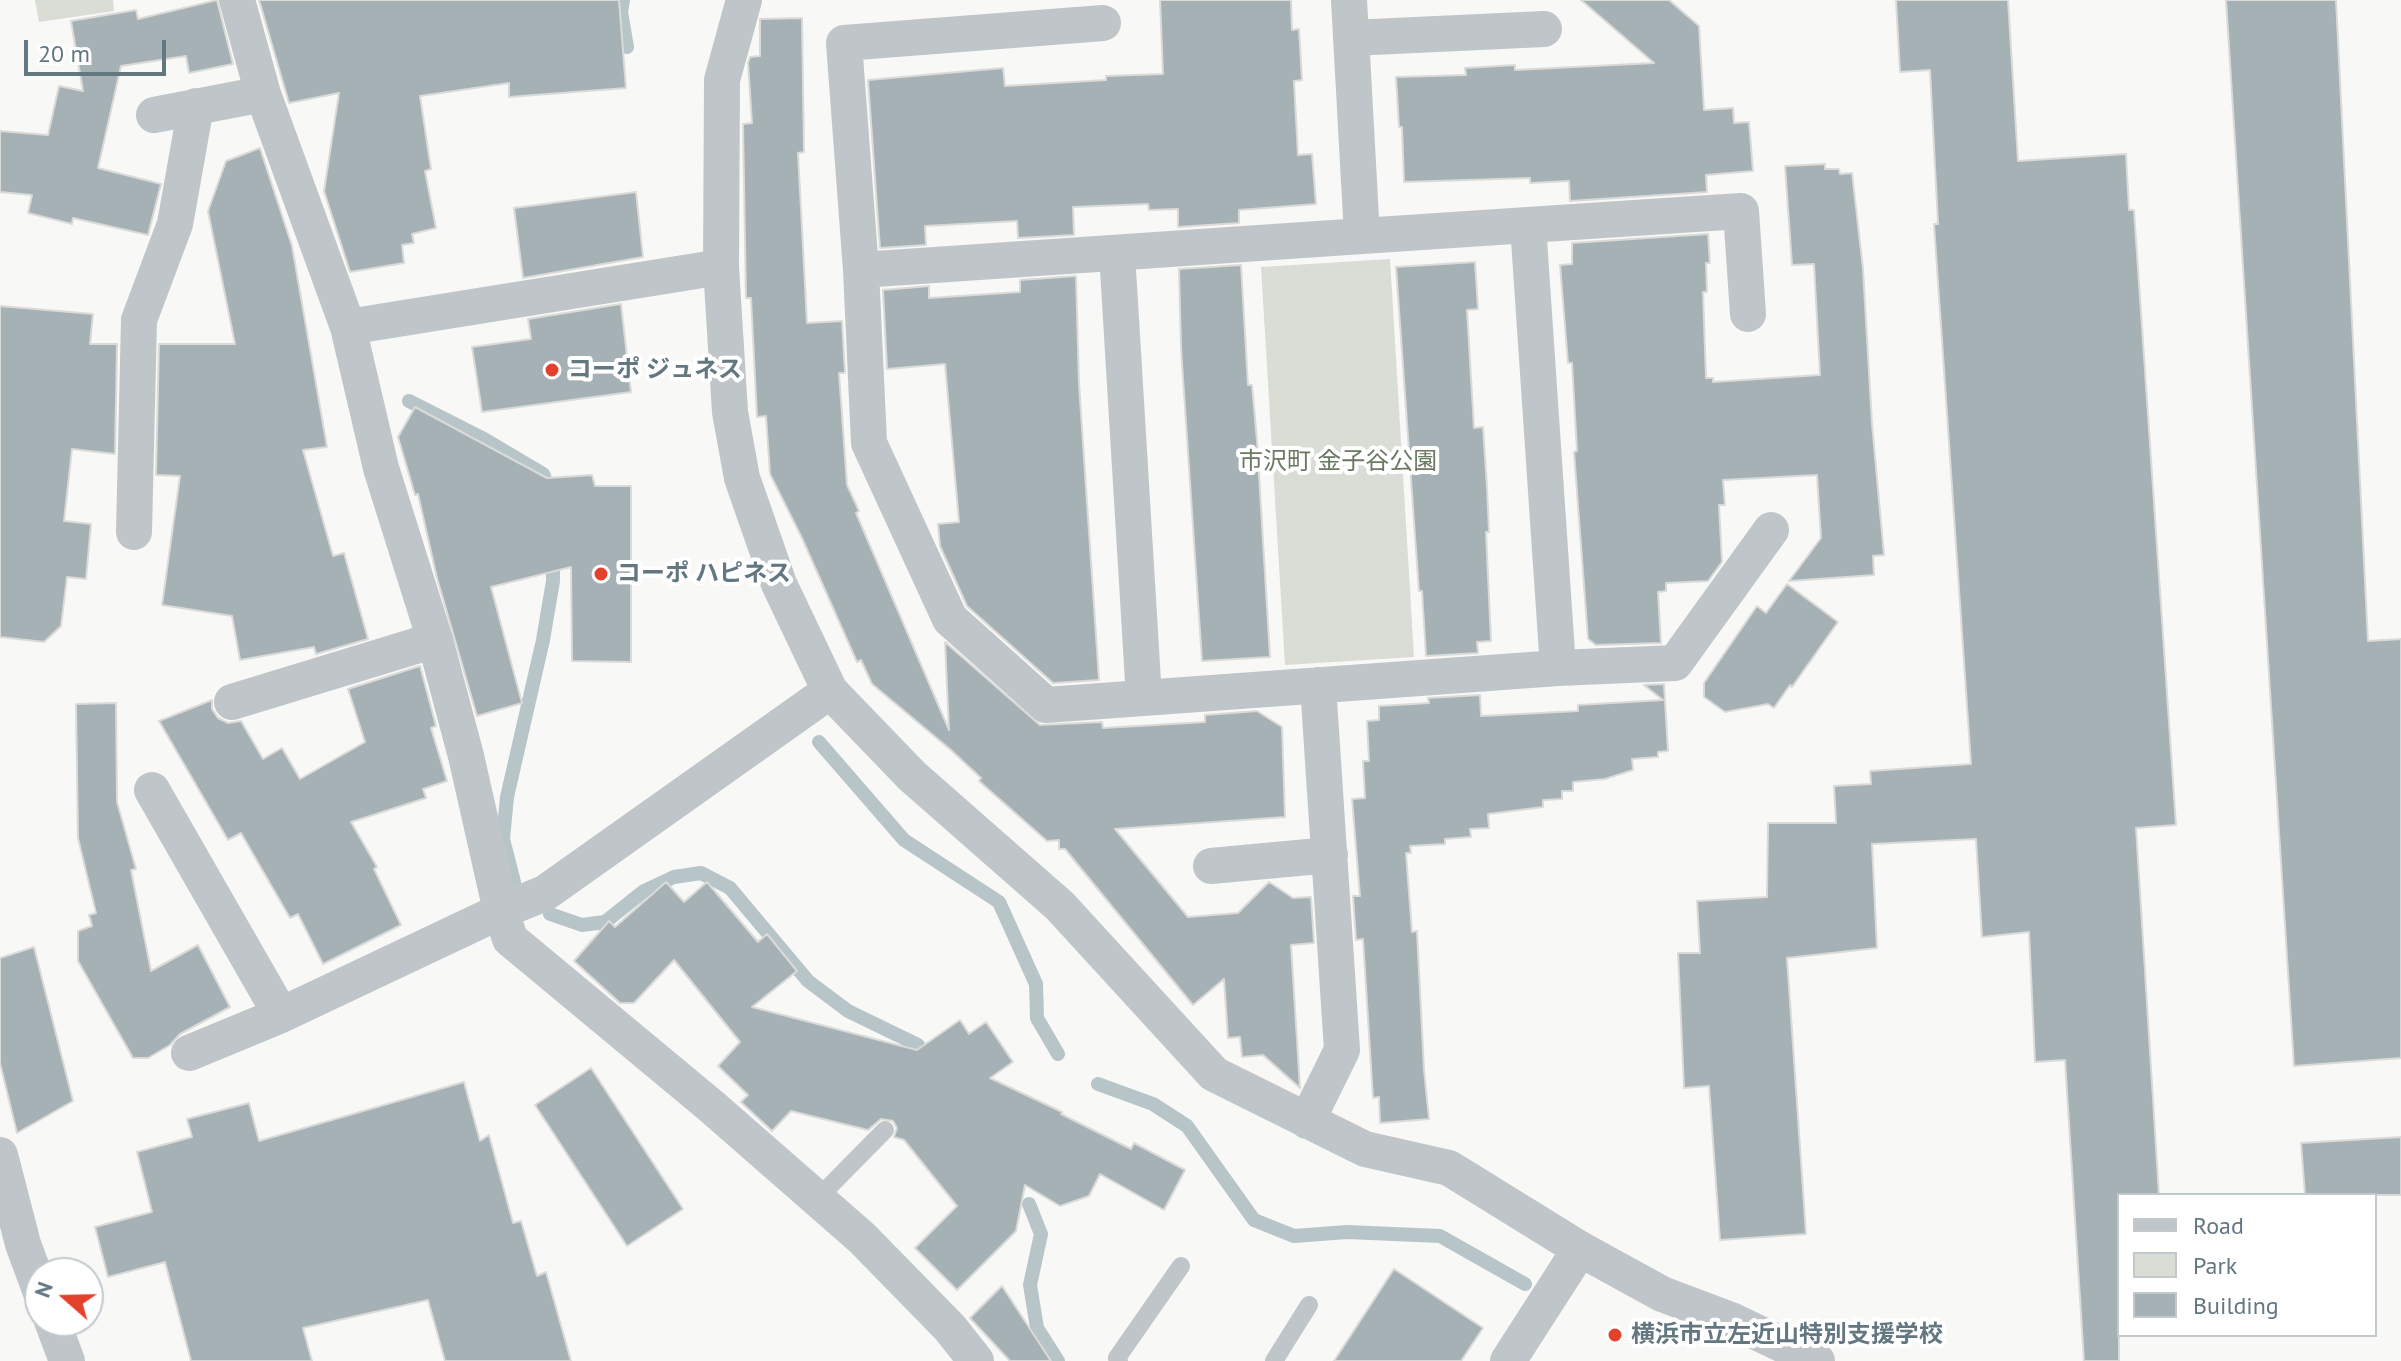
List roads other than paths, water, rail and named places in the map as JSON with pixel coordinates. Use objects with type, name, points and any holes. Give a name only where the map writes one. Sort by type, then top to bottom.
[{"type":"street","points":[[237,0],[263,94],[348,327],[381,468],[435,640],[466,756],[510,939],[711,1106],[862,1238],[950,1328],[976,1361]]},
{"type":"street","points":[[744,0],[722,80],[721,267],[730,412],[742,478],[779,584],[830,691],[912,776],[1060,906],[1214,1074],[1365,1149],[1449,1168],[1580,1249],[1662,1294],[1731,1320],[1817,1361]]},
{"type":"street","points":[[1349,0],[1362,236]]},
{"type":"street","points":[[1103,23],[844,43],[861,270],[869,443],[950,619],[1046,705],[1558,668],[1675,663],[1771,530]]},
{"type":"street","points":[[1351,38],[1544,29]]},
{"type":"street","points":[[154,115],[263,94]]},
{"type":"street","points":[[134,532],[139,320],[175,224],[196,106]]},
{"type":"street","points":[[861,270],[1741,211],[1748,314]]},
{"type":"street","points":[[1528,225],[1558,668]]},
{"type":"street","points":[[1117,253],[1144,698]]},
{"type":"street","points":[[348,327],[721,267]]},
{"type":"street","points":[[232,702],[435,640]]},
{"type":"street","points":[[1307,1121],[1342,1050],[1318,685]]},
{"type":"street","points":[[189,1053],[281,1015],[545,893],[830,691]]},
{"type":"street","points":[[152,790],[281,1015]]},
{"type":"street","points":[[1211,866],[1330,855]]},
{"type":"street","points":[[0,1155],[11,1246],[24,1266]]},
{"type":"street","points":[[1508,1361],[1580,1249]]},
{"type":"street","points":[[58,1337],[67,1361]]},
{"type":"lane","points":[[817,1199],[885,1130]]},
{"type":"lane","points":[[1119,1361],[1117,1358],[1181,1266]]},
{"type":"lane","points":[[1274,1361],[1309,1305]]},
{"type":"waterway","points":[[623,0],[621,12],[627,47]]},
{"type":"waterway","points":[[409,401],[484,439],[543,474],[551,493]]},
{"type":"waterway","points":[[514,882],[503,839],[507,797],[543,640],[553,581],[553,553]]},
{"type":"waterway","points":[[819,742],[904,840],[999,902],[1036,984],[1037,1018],[1058,1054]]},
{"type":"waterway","points":[[550,914],[582,925],[605,922],[644,891],[674,877],[701,873],[730,888],[808,981],[848,1011],[918,1045]]},
{"type":"waterway","points":[[1098,1084],[1153,1104],[1187,1126],[1254,1220],[1294,1236],[1347,1232],[1440,1236],[1525,1284]]},
{"type":"waterway","points":[[1029,1204],[1041,1234],[1030,1285],[1037,1328],[1058,1361]]},
{"type":"place","name":"コーポ ジュネス","points":[[552,370]]},
{"type":"place","name":"コーポ ハピネス","points":[[601,574]]},
{"type":"place","name":"横浜市立左近山特別支援学校","points":[[1615,1335]]},
{"type":"park label","name":"市沢町 金子谷公園","points":[[1338,462]]}]
